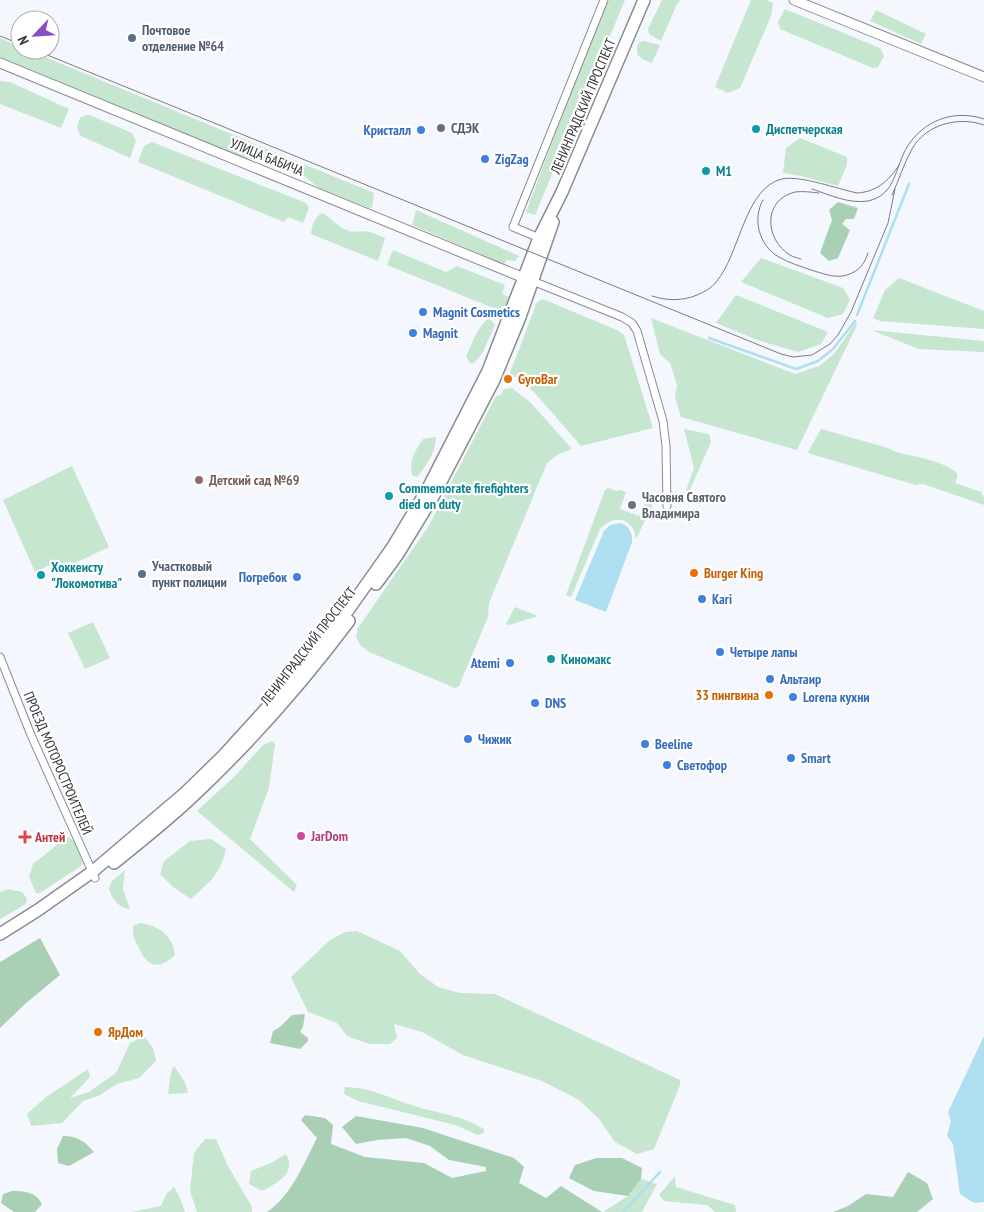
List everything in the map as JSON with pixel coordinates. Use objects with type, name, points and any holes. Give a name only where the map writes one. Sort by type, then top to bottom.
[{"type":"main road","name":"ЛЕНИНГРАДСКИЙ ПРОСПЕКТ","points":[[0,942],[41,917],[94,875],[224,755],[293,679],[344,616],[392,548],[427,490],[488,371],[528,280],[562,192],[644,0]]},
{"type":"main road","name":"ЛЕНИНГРАДСКИЙ ПРОСПЕКТ","points":[[631,32],[653,0]]},
{"type":"main road","name":"ЛЕНИНГРАДСКИЙ ПРОСПЕКТ","points":[[0,934],[94,875]]},
{"type":"street","points":[[543,239],[513,227],[604,0]]},
{"type":"street","points":[[794,0],[984,77]]},
{"type":"street","name":"УЛИЦА БАБИЧА","points":[[0,63],[528,280]]},
{"type":"street","points":[[528,280],[622,317],[632,323],[638,334],[663,421],[666,446],[667,506]]},
{"type":"street","name":"ПРОЕЗД МОТОРОСТРОИТЕЛЕЙ","points":[[0,657],[31,735],[94,875]]},
{"type":"green space","points":[[609,0],[625,0],[535,215],[526,212],[592,37]]},
{"type":"green space","points":[[662,0],[681,0],[677,4],[661,41],[649,34],[648,29]]},
{"type":"green space","points":[[751,0],[766,0],[773,3],[771,16],[740,88],[728,93],[715,87]]},
{"type":"green space","points":[[785,9],[880,48],[884,56],[878,67],[873,68],[780,29],[778,22]]},
{"type":"green space","points":[[876,10],[926,34],[921,44],[870,21]]},
{"type":"green space","points":[[0,38],[10,42],[10,60],[52,60],[374,193],[372,208],[319,188],[298,171],[273,160],[245,158],[0,58]]},
{"type":"green space","points":[[644,41],[660,45],[652,63],[642,59],[637,54],[639,42]]},
{"type":"green space","points":[[0,81],[10,82],[69,109],[61,128],[0,104]]},
{"type":"green space","points":[[87,115],[132,133],[136,141],[130,158],[81,136],[77,129],[77,124],[81,117]]},
{"type":"green space","points":[[800,138],[847,157],[847,165],[838,186],[783,173],[786,148]]},
{"type":"green space","points":[[152,142],[306,203],[309,208],[303,223],[288,217],[284,222],[138,162],[144,146]]},
{"type":"green space","points":[[838,202],[858,208],[854,219],[846,219],[842,224],[850,230],[838,258],[829,261],[820,253],[832,220],[829,210]]},
{"type":"green space","points":[[416,210],[519,256],[515,261],[507,260],[504,264],[412,225]]},
{"type":"green space","points":[[322,213],[349,231],[367,231],[385,238],[378,261],[311,234],[314,222]]},
{"type":"green space","points":[[393,250],[446,272],[457,266],[505,285],[502,294],[513,298],[508,314],[387,265]]},
{"type":"green space","points":[[761,258],[843,288],[850,300],[843,314],[828,318],[741,282]]},
{"type":"green space","points":[[899,278],[984,311],[984,329],[880,321],[873,318],[885,290]]},
{"type":"green space","points":[[736,295],[828,332],[821,344],[798,352],[757,340],[716,323]]},
{"type":"green space","points":[[543,299],[619,331],[624,335],[653,428],[581,446],[534,392],[510,373],[537,302]]},
{"type":"green space","points":[[489,318],[495,325],[482,354],[474,363],[470,363],[466,357],[470,346],[478,331]]},
{"type":"green space","points":[[651,318],[795,374],[819,366],[834,354],[856,322],[857,325],[797,450],[681,417],[675,397],[677,385],[670,363],[660,354]]},
{"type":"green space","points":[[871,330],[984,341],[984,352],[919,349]]},
{"type":"green space","points":[[512,388],[531,403],[572,449],[557,455],[547,463],[489,603],[488,617],[459,686],[455,688],[369,652],[360,645],[356,637],[358,628],[428,527],[496,396],[501,395],[504,389]]},
{"type":"green space","points":[[684,429],[709,434],[711,442],[685,501],[683,499],[694,468]]},
{"type":"green space","points":[[821,429],[945,465],[958,474],[955,483],[981,492],[984,498],[984,505],[923,484],[916,485],[811,454],[808,452]]},
{"type":"green space","points":[[436,437],[434,448],[427,464],[417,477],[412,475],[412,460],[420,443],[423,439]]},
{"type":"green space","points":[[72,466],[109,547],[56,572],[52,564],[35,572],[3,500]]},
{"type":"green space","points":[[608,488],[626,492],[620,509],[639,516],[646,501],[652,503],[652,507],[636,539],[631,526],[622,520],[611,521],[600,529],[571,597],[566,595],[605,490]]},
{"type":"green space","points":[[515,607],[538,616],[509,625],[506,624]]},
{"type":"green space","points":[[93,622],[110,658],[85,669],[68,633]]},
{"type":"green space","points":[[272,741],[275,744],[269,788],[250,839],[297,885],[294,892],[197,811],[236,775],[263,745]]},
{"type":"green space","points":[[67,837],[75,841],[83,863],[40,893],[36,893],[29,877],[33,864]]},
{"type":"green space","points":[[211,839],[226,849],[223,858],[217,872],[191,899],[173,887],[160,874],[164,861],[190,841]]},
{"type":"green space","points":[[125,870],[123,889],[130,909],[126,909],[117,903],[109,889],[111,882]]},
{"type":"green space","points":[[8,889],[22,892],[27,899],[26,904],[0,919],[0,892]]},
{"type":"green space","points":[[148,924],[164,933],[174,948],[175,955],[159,965],[154,965],[146,960],[133,934],[134,925]]},
{"type":"green space","points":[[357,931],[400,951],[419,973],[438,987],[460,993],[495,994],[680,1080],[680,1085],[654,1149],[637,1154],[615,1142],[599,1119],[579,1100],[542,1081],[463,1055],[422,1032],[394,1024],[397,1038],[390,1044],[369,1044],[347,1036],[337,1023],[308,1012],[291,977],[329,941],[345,932]]},
{"type":"green space","points":[[40,938],[60,975],[0,1028],[0,962]]},
{"type":"green space","points":[[305,1014],[303,1027],[300,1032],[308,1038],[308,1041],[300,1049],[270,1043],[273,1031],[292,1015]]},
{"type":"green space","points":[[144,1036],[153,1048],[156,1061],[139,1078],[117,1084],[100,1095],[83,1101],[62,1123],[31,1126],[27,1114],[46,1097],[88,1069],[90,1077],[70,1098],[89,1092],[116,1073],[130,1043]]},
{"type":"green space","points":[[174,1066],[185,1082],[188,1093],[168,1094],[170,1076]]},
{"type":"green space","points":[[345,1087],[371,1091],[411,1105],[457,1117],[484,1129],[484,1133],[478,1135],[455,1125],[358,1101],[344,1094]]},
{"type":"green space","points":[[305,1115],[325,1118],[333,1125],[331,1144],[365,1157],[424,1163],[452,1178],[486,1171],[486,1167],[449,1160],[430,1146],[406,1138],[356,1144],[342,1127],[356,1116],[423,1128],[514,1158],[524,1167],[519,1183],[546,1198],[561,1186],[602,1212],[267,1212],[276,1205],[290,1188],[302,1169],[317,1138],[301,1120]]},
{"type":"green space","points":[[63,1136],[80,1140],[94,1152],[69,1166],[58,1163],[57,1149]]},
{"type":"green space","points":[[205,1139],[216,1139],[228,1166],[252,1207],[252,1212],[197,1212],[190,1191],[194,1153]]},
{"type":"green space","points":[[286,1154],[289,1167],[284,1177],[262,1191],[249,1184],[251,1171],[271,1163]]},
{"type":"green space","points":[[596,1158],[622,1158],[642,1168],[641,1179],[628,1196],[594,1191],[569,1178],[575,1165]]},
{"type":"green space","points":[[908,1172],[927,1183],[933,1199],[917,1212],[833,1212],[848,1206],[866,1194],[893,1197]]},
{"type":"green space","points":[[675,1176],[676,1187],[735,1205],[736,1212],[715,1212],[707,1205],[664,1201],[659,1195]]},
{"type":"green space","points":[[641,1179],[657,1184],[642,1212],[603,1212],[628,1196]]},
{"type":"green space","points":[[174,1187],[185,1212],[132,1212],[161,1206],[167,1193]]},
{"type":"green space","points":[[12,1191],[30,1193],[37,1197],[42,1204],[35,1212],[14,1212],[1,1203],[3,1194]]},
{"type":"water","points":[[620,523],[630,530],[632,542],[606,612],[575,600],[604,531],[610,525]]},
{"type":"water","points":[[984,1036],[984,1202],[974,1203],[960,1194],[953,1144],[947,1136],[951,1121],[948,1112]]},
{"type":"waterway","points":[[857,315],[909,184]]},
{"type":"waterway","points":[[709,338],[796,369],[818,361],[833,349],[855,321]]},
{"type":"waterway","points":[[623,1212],[660,1172]]},
{"type":"tram line","points":[[0,36],[10,40]]},
{"type":"tram line","points":[[60,60],[781,354],[793,357],[812,355],[830,344],[838,335],[851,312],[888,223],[895,189]]},
{"type":"tram line","points":[[812,189],[840,198],[861,202],[877,198],[889,187],[907,147],[922,130],[941,119],[951,116],[962,115],[984,119]]},
{"type":"tram line","points":[[892,195],[912,149],[926,133],[944,124],[954,122],[964,121],[984,125]]},
{"type":"tram line","points":[[652,296],[663,299],[681,299],[692,297],[708,290],[724,270],[751,208],[759,195],[769,185],[782,179],[790,178],[857,193],[864,192],[881,185],[899,165]]},
{"type":"tram line","points":[[801,259],[790,255],[776,240],[772,231],[772,211],[784,196],[795,192],[819,193]]},
{"type":"tram line","points":[[763,200],[758,215],[759,232],[772,252],[783,259],[821,273],[842,276],[858,269],[868,253]]},
{"type":"place","name":"Почтовое отделение №64","points":[[132,38]]},
{"type":"place","name":"СДЭК","points":[[441,128]]},
{"type":"place","name":"Диспетчерская","points":[[756,129]]},
{"type":"place","name":"Кристалл","points":[[421,130]]},
{"type":"place","name":"ZigZag","points":[[485,159]]},
{"type":"place","name":"М1","points":[[706,171]]},
{"type":"place","name":"Magnit Cosmetics","points":[[423,312]]},
{"type":"place","name":"Magnit","points":[[413,333]]},
{"type":"place","name":"GyroBar","points":[[508,379]]},
{"type":"place","name":"Детский сад №69","points":[[199,480]]},
{"type":"place","name":"Commemorate firefighters died on duty","points":[[389,496]]},
{"type":"place","name":"Часовня Святого Владимира","points":[[632,505]]},
{"type":"place","name":"Burger King","points":[[694,573]]},
{"type":"place","name":"Участковый пункт полиции","points":[[142,574]]},
{"type":"place","name":"Хоккеисту \"Локомотива\"","points":[[41,575]]},
{"type":"place","name":"Погребок","points":[[297,577]]},
{"type":"place","name":"Kari","points":[[702,599]]},
{"type":"place","name":"Четыре лапы","points":[[720,652]]},
{"type":"place","name":"Киномакс","points":[[551,659]]},
{"type":"place","name":"Atemi","points":[[510,663]]},
{"type":"place","name":"Альтаир","points":[[770,679]]},
{"type":"place","name":"33 пингвина","points":[[769,695]]},
{"type":"place","name":"Lorena кухни","points":[[793,697]]},
{"type":"place","name":"DNS","points":[[535,703]]},
{"type":"place","name":"Чижик","points":[[468,739]]},
{"type":"place","name":"Beeline","points":[[645,744]]},
{"type":"place","name":"Smart","points":[[791,758]]},
{"type":"place","name":"Светофор","points":[[667,765]]},
{"type":"place","name":"JarDom","points":[[301,836]]},
{"type":"place","name":"Антей","points":[[25,837]]},
{"type":"place","name":"ЯрДом","points":[[98,1032]]}]
